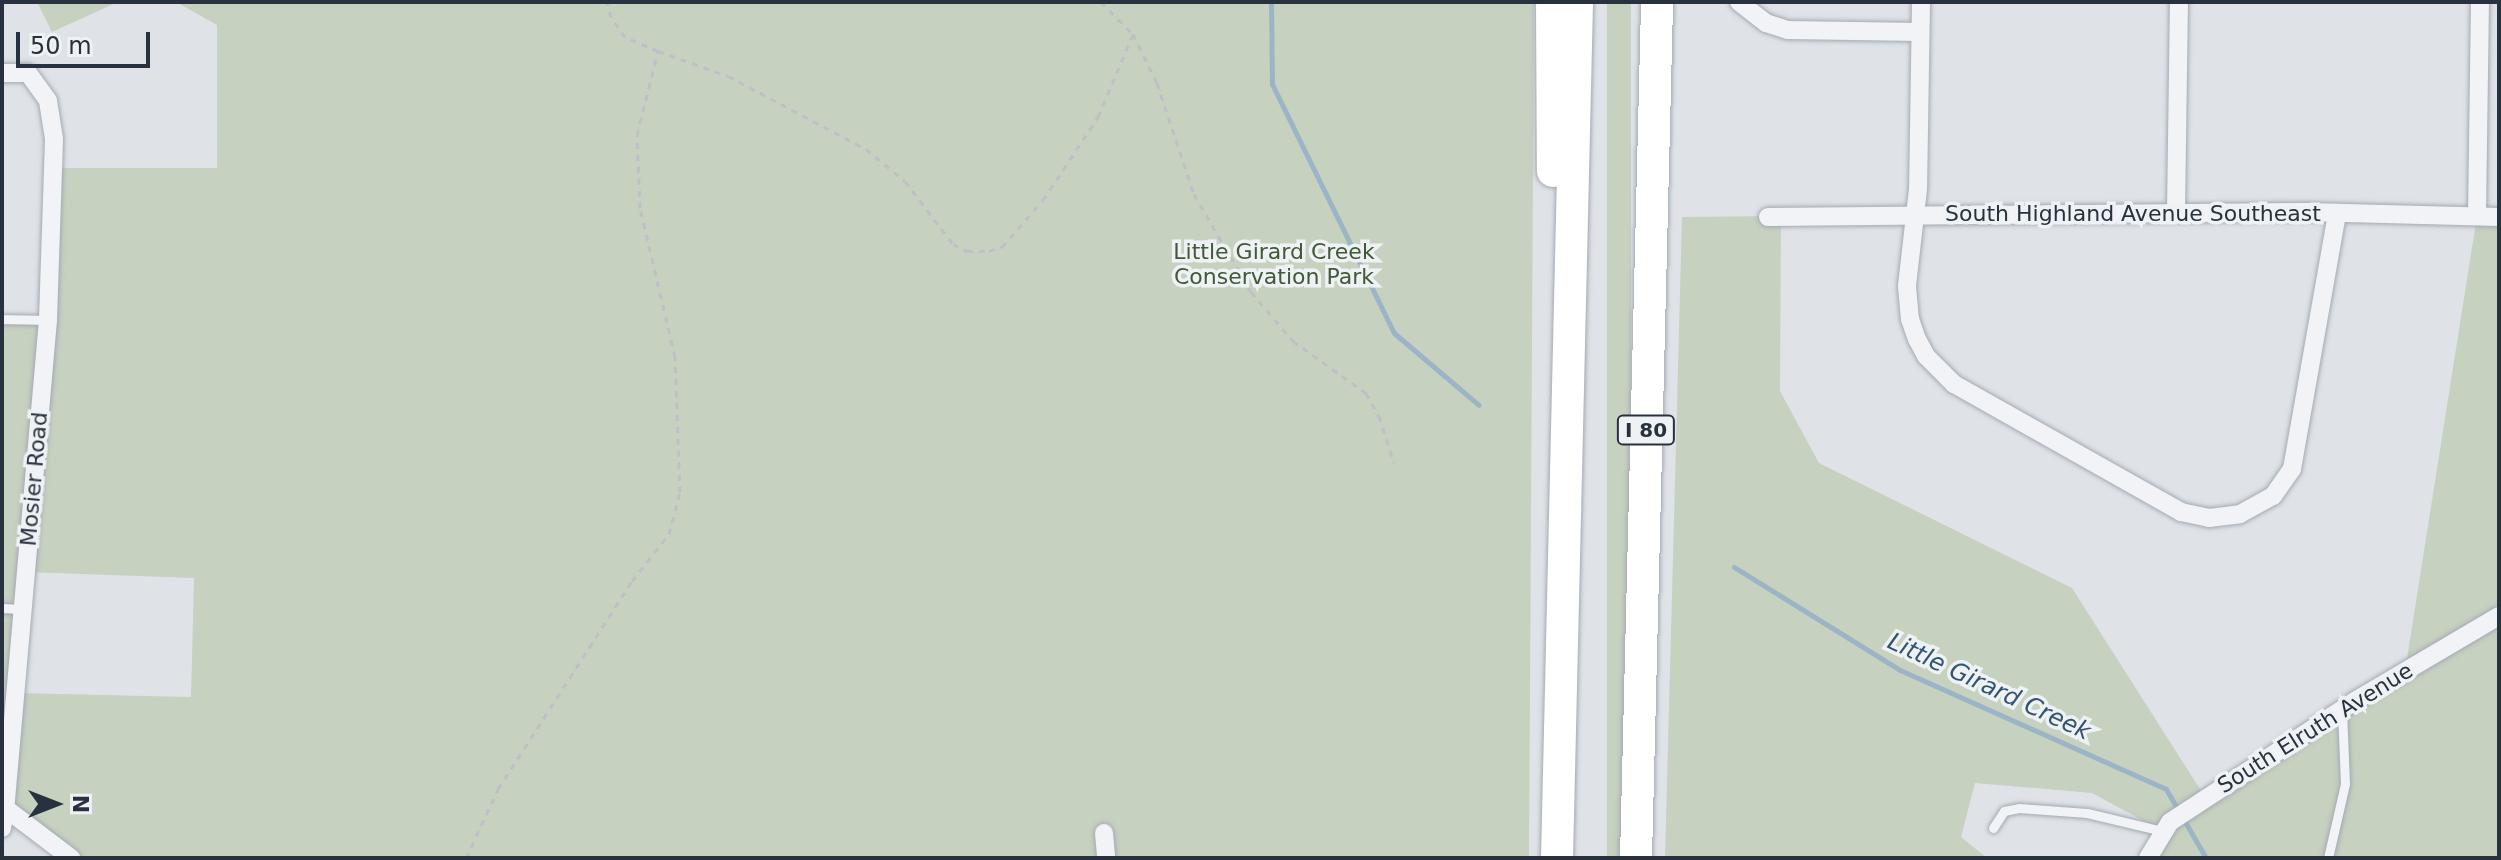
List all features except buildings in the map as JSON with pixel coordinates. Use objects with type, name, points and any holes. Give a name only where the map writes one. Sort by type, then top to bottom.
[{"type":"highway","points":[[1552,2],[1552,166],[1571,249]]},
{"type":"highway","points":[[1557,858],[1577,2]]},
{"type":"highway","name":"I 80","points":[[1636,858],[1657,2]]},
{"type":"street","points":[[1739,2],[1766,23],[1787,30],[1920,32]]},
{"type":"street","points":[[1921,2],[1915,215],[1907,286],[1910,319],[1926,356],[1942,374],[1988,404],[2181,512],[2209,518],[2228,517],[2258,507],[2273,496],[2292,469],[2337,213]]},
{"type":"street","points":[[2176,213],[2179,2]]},
{"type":"street","points":[[2477,216],[2480,2]]},
{"type":"street","name":"Mosier Road","points":[[2,73],[28,73],[48,101],[54,139],[48,320],[2,828]]},
{"type":"street","name":"South Highland Avenue Southeast","points":[[1768,217],[2337,213],[2499,217]]},
{"type":"street","name":"South Elruth Avenue","points":[[2148,858],[2166,826],[2191,808],[2342,710],[2499,616]]},
{"type":"street","points":[[5,808],[71,858]]},
{"type":"street","points":[[1104,833],[1106,858]]},
{"type":"lane","points":[[2,319],[48,320]]},
{"type":"lane","points":[[2,608],[22,609]]},
{"type":"lane","points":[[2328,858],[2345,784],[2342,710]]},
{"type":"lane","points":[[1993,828],[2004,811],[2019,808],[2087,813],[2166,826]]},
{"type":"path","points":[[607,2],[611,17],[625,37],[728,76],[866,149],[905,181],[953,244],[967,251],[989,251],[1002,247],[1043,200],[1098,117],[1133,34]]},
{"type":"path","points":[[1101,2],[1133,34],[1157,83],[1194,194],[1251,292],[1293,341],[1366,393],[1379,416],[1394,463]]},
{"type":"path","points":[[466,858],[498,789],[632,581],[669,534],[680,492],[675,357],[640,208],[637,135],[658,51]]},
{"type":"green space","points":[[37,2],[118,2],[52,32]]},
{"type":"green space","name":"Little Girard Creek Conservation Park","points":[[176,2],[1534,2],[1529,858],[71,858],[5,809],[2,828],[2,319],[48,320],[53,168],[217,168],[217,25]],"holes":[[[26,572],[194,578],[191,697],[15,693]]]},
{"type":"green space","points":[[1607,2],[1631,2],[1631,858],[1607,858]]},
{"type":"green space","points":[[1781,216],[1780,391],[1819,463],[2072,588],[2205,797],[2405,671],[2477,216],[2499,217],[2499,858],[2148,858],[2162,831],[2092,793],[1975,783],[1961,837],[1987,858],[1665,858],[1682,217]]},
{"type":"waterway","name":"Little Girard Creek","points":[[1271,2],[1272,84],[1394,333],[1479,405]]},
{"type":"waterway","name":"Little Girard Creek","points":[[1734,567],[1900,670],[2166,789],[2206,858]]}]
